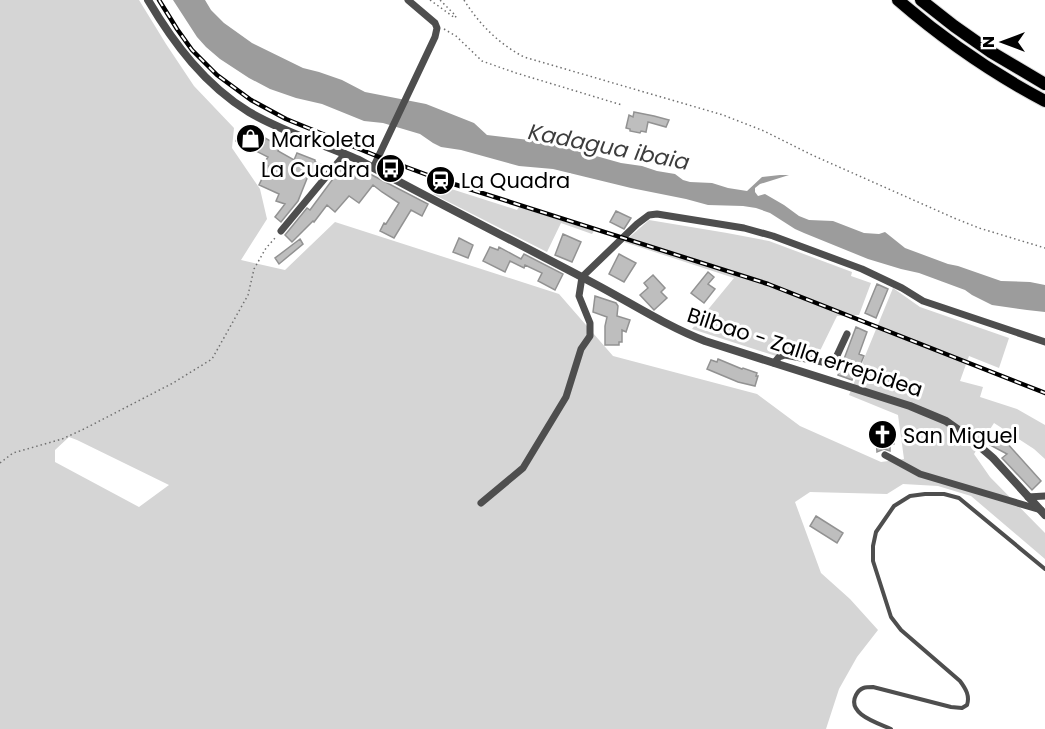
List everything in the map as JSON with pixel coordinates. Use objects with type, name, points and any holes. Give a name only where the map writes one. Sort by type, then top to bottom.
[{"type":"highway","points":[[898,0],[987,68],[1045,101]]},
{"type":"highway","points":[[921,0],[973,39],[1045,84]]},
{"type":"street","name":"Bilbao - Zalla errepidea","points":[[148,0],[188,59],[210,81],[248,111],[373,168],[681,331],[910,406],[946,421],[988,454],[1043,513]]},
{"type":"street","points":[[373,168],[416,79],[437,28],[430,17],[408,0]]},
{"type":"street","points":[[281,231],[345,154]]},
{"type":"street","points":[[481,503],[523,468],[566,397],[581,349],[590,336],[590,323],[579,296],[582,277],[649,215],[657,214],[744,228],[773,236],[862,269],[923,301],[1045,342]]},
{"type":"street","points":[[774,363],[784,355],[833,364],[847,334]]},
{"type":"street","points":[[885,456],[920,474],[1043,513]]},
{"type":"street","points":[[1028,497],[1045,496]]},
{"type":"lane","points":[[891,729],[866,718],[857,711],[855,698],[858,691],[865,687],[873,687],[962,708],[967,705],[969,699],[966,688],[960,681],[901,630],[891,617],[873,561],[873,546],[876,532],[894,506],[910,496],[925,494],[944,494],[959,498],[1045,569]]},
{"type":"path","points":[[430,0],[455,18],[456,16],[440,0]]},
{"type":"path","points":[[464,0],[479,22],[493,36],[510,50],[524,57],[723,115],[764,131],[954,218],[1045,248]]},
{"type":"path","points":[[437,28],[445,29],[456,36],[482,61],[622,105]]},
{"type":"path","points":[[0,463],[13,453],[62,439],[84,429],[173,383],[212,359],[248,295],[254,269],[266,248],[281,231]]},
{"type":"shaded area","points":[[0,0],[139,0],[194,86],[234,128],[232,148],[260,189],[267,219],[241,260],[285,270],[335,222],[559,294],[613,356],[757,394],[800,426],[881,462],[904,459],[898,415],[849,395],[893,288],[920,307],[1009,338],[999,368],[969,356],[960,381],[983,387],[980,397],[1017,409],[1045,425],[1045,459],[1034,449],[994,423],[974,454],[990,477],[1045,533],[1045,559],[971,496],[938,486],[903,484],[887,494],[810,492],[795,502],[821,573],[850,599],[878,630],[857,657],[839,689],[826,729],[0,729]],"holes":[[[69,437],[169,485],[139,507],[55,462],[55,450]]]},
{"type":"shaded area","points":[[173,0],[205,0],[224,23],[252,43],[303,68],[342,80],[365,92],[426,104],[474,123],[487,135],[546,142],[621,163],[675,174],[690,182],[712,183],[747,191],[762,177],[789,175],[760,184],[755,188],[755,192],[758,196],[765,194],[809,220],[833,221],[864,233],[885,232],[905,248],[948,264],[1001,281],[1045,285],[1045,312],[992,305],[965,290],[919,273],[868,259],[804,233],[770,213],[756,208],[708,205],[553,169],[519,166],[461,150],[441,147],[420,134],[383,123],[364,121],[322,104],[270,89],[220,59],[206,47]]},
{"type":"shaded area","points":[[442,186],[594,231],[592,234],[561,223],[547,252],[433,194]]},
{"type":"shaded area","points":[[649,220],[769,241],[852,272],[851,276],[871,283],[859,315],[837,316],[816,359],[792,352],[779,353],[776,356],[692,329],[734,278],[624,242]]},
{"type":"building","points":[[634,112],[669,120],[666,127],[648,122],[646,132],[630,131],[626,128],[629,115],[633,117]]},
{"type":"building","points":[[242,129],[280,146],[278,151],[294,160],[297,153],[326,166],[316,179],[308,176],[298,201],[281,222],[275,217],[285,204],[276,201],[279,194],[259,185],[268,166],[264,163],[268,157],[236,141]]},
{"type":"building","points":[[341,168],[360,179],[368,173],[428,204],[422,216],[411,210],[394,238],[380,231],[399,203],[373,185],[359,203],[349,196],[335,212],[327,205],[314,222],[292,242],[285,235],[307,208],[310,210]]},
{"type":"building","points":[[616,211],[631,218],[624,229],[610,222]]},
{"type":"building","points":[[563,234],[581,242],[572,262],[555,255]]},
{"type":"building","points":[[459,238],[473,245],[468,258],[453,252]]},
{"type":"building","points":[[300,239],[303,244],[279,264],[275,258]]},
{"type":"building","points":[[490,247],[498,250],[499,247],[521,259],[524,254],[563,274],[555,290],[538,281],[542,273],[525,265],[524,268],[510,261],[505,272],[483,261]]},
{"type":"building","points":[[619,254],[636,263],[624,282],[609,274]]},
{"type":"building","points":[[708,272],[714,277],[708,284],[715,289],[704,303],[691,293]]},
{"type":"building","points":[[653,275],[665,288],[661,292],[667,298],[654,310],[640,295],[648,288],[644,283]]},
{"type":"building","points":[[877,284],[888,289],[876,318],[865,313]]},
{"type":"building","points":[[595,296],[616,303],[617,316],[630,320],[626,332],[622,330],[622,342],[619,342],[619,345],[605,345],[607,317],[593,312]]},
{"type":"building","points":[[856,327],[867,332],[859,354],[864,356],[858,370],[855,369],[852,380],[838,375]]},
{"type":"building","points":[[718,359],[757,373],[755,386],[738,382],[707,369],[711,360],[717,362]]},
{"type":"building","name":"San Miguel","points":[[887,424],[888,429],[893,428],[894,444],[890,445],[890,451],[884,449],[877,452],[876,439],[871,439],[870,432],[874,431],[874,426]]},
{"type":"building","points":[[995,436],[1006,442],[1041,481],[1032,490],[1002,458],[1007,454],[990,445]]},
{"type":"building","points":[[816,516],[843,533],[837,543],[810,526]]},
{"type":"railway","points":[[159,0],[192,50],[217,75],[251,100],[286,119],[441,180],[768,284],[1045,393]]},
{"type":"place","name":"Markoleta","points":[[250,139]]},
{"type":"place","name":"La Cuadra","points":[[391,169]]},
{"type":"place","name":"La Quadra","points":[[440,180]]},
{"type":"place","name":"San Miguel","points":[[882,435]]},
{"type":"water label","name":"Kadagua ibaia","points":[[609,147]]}]
